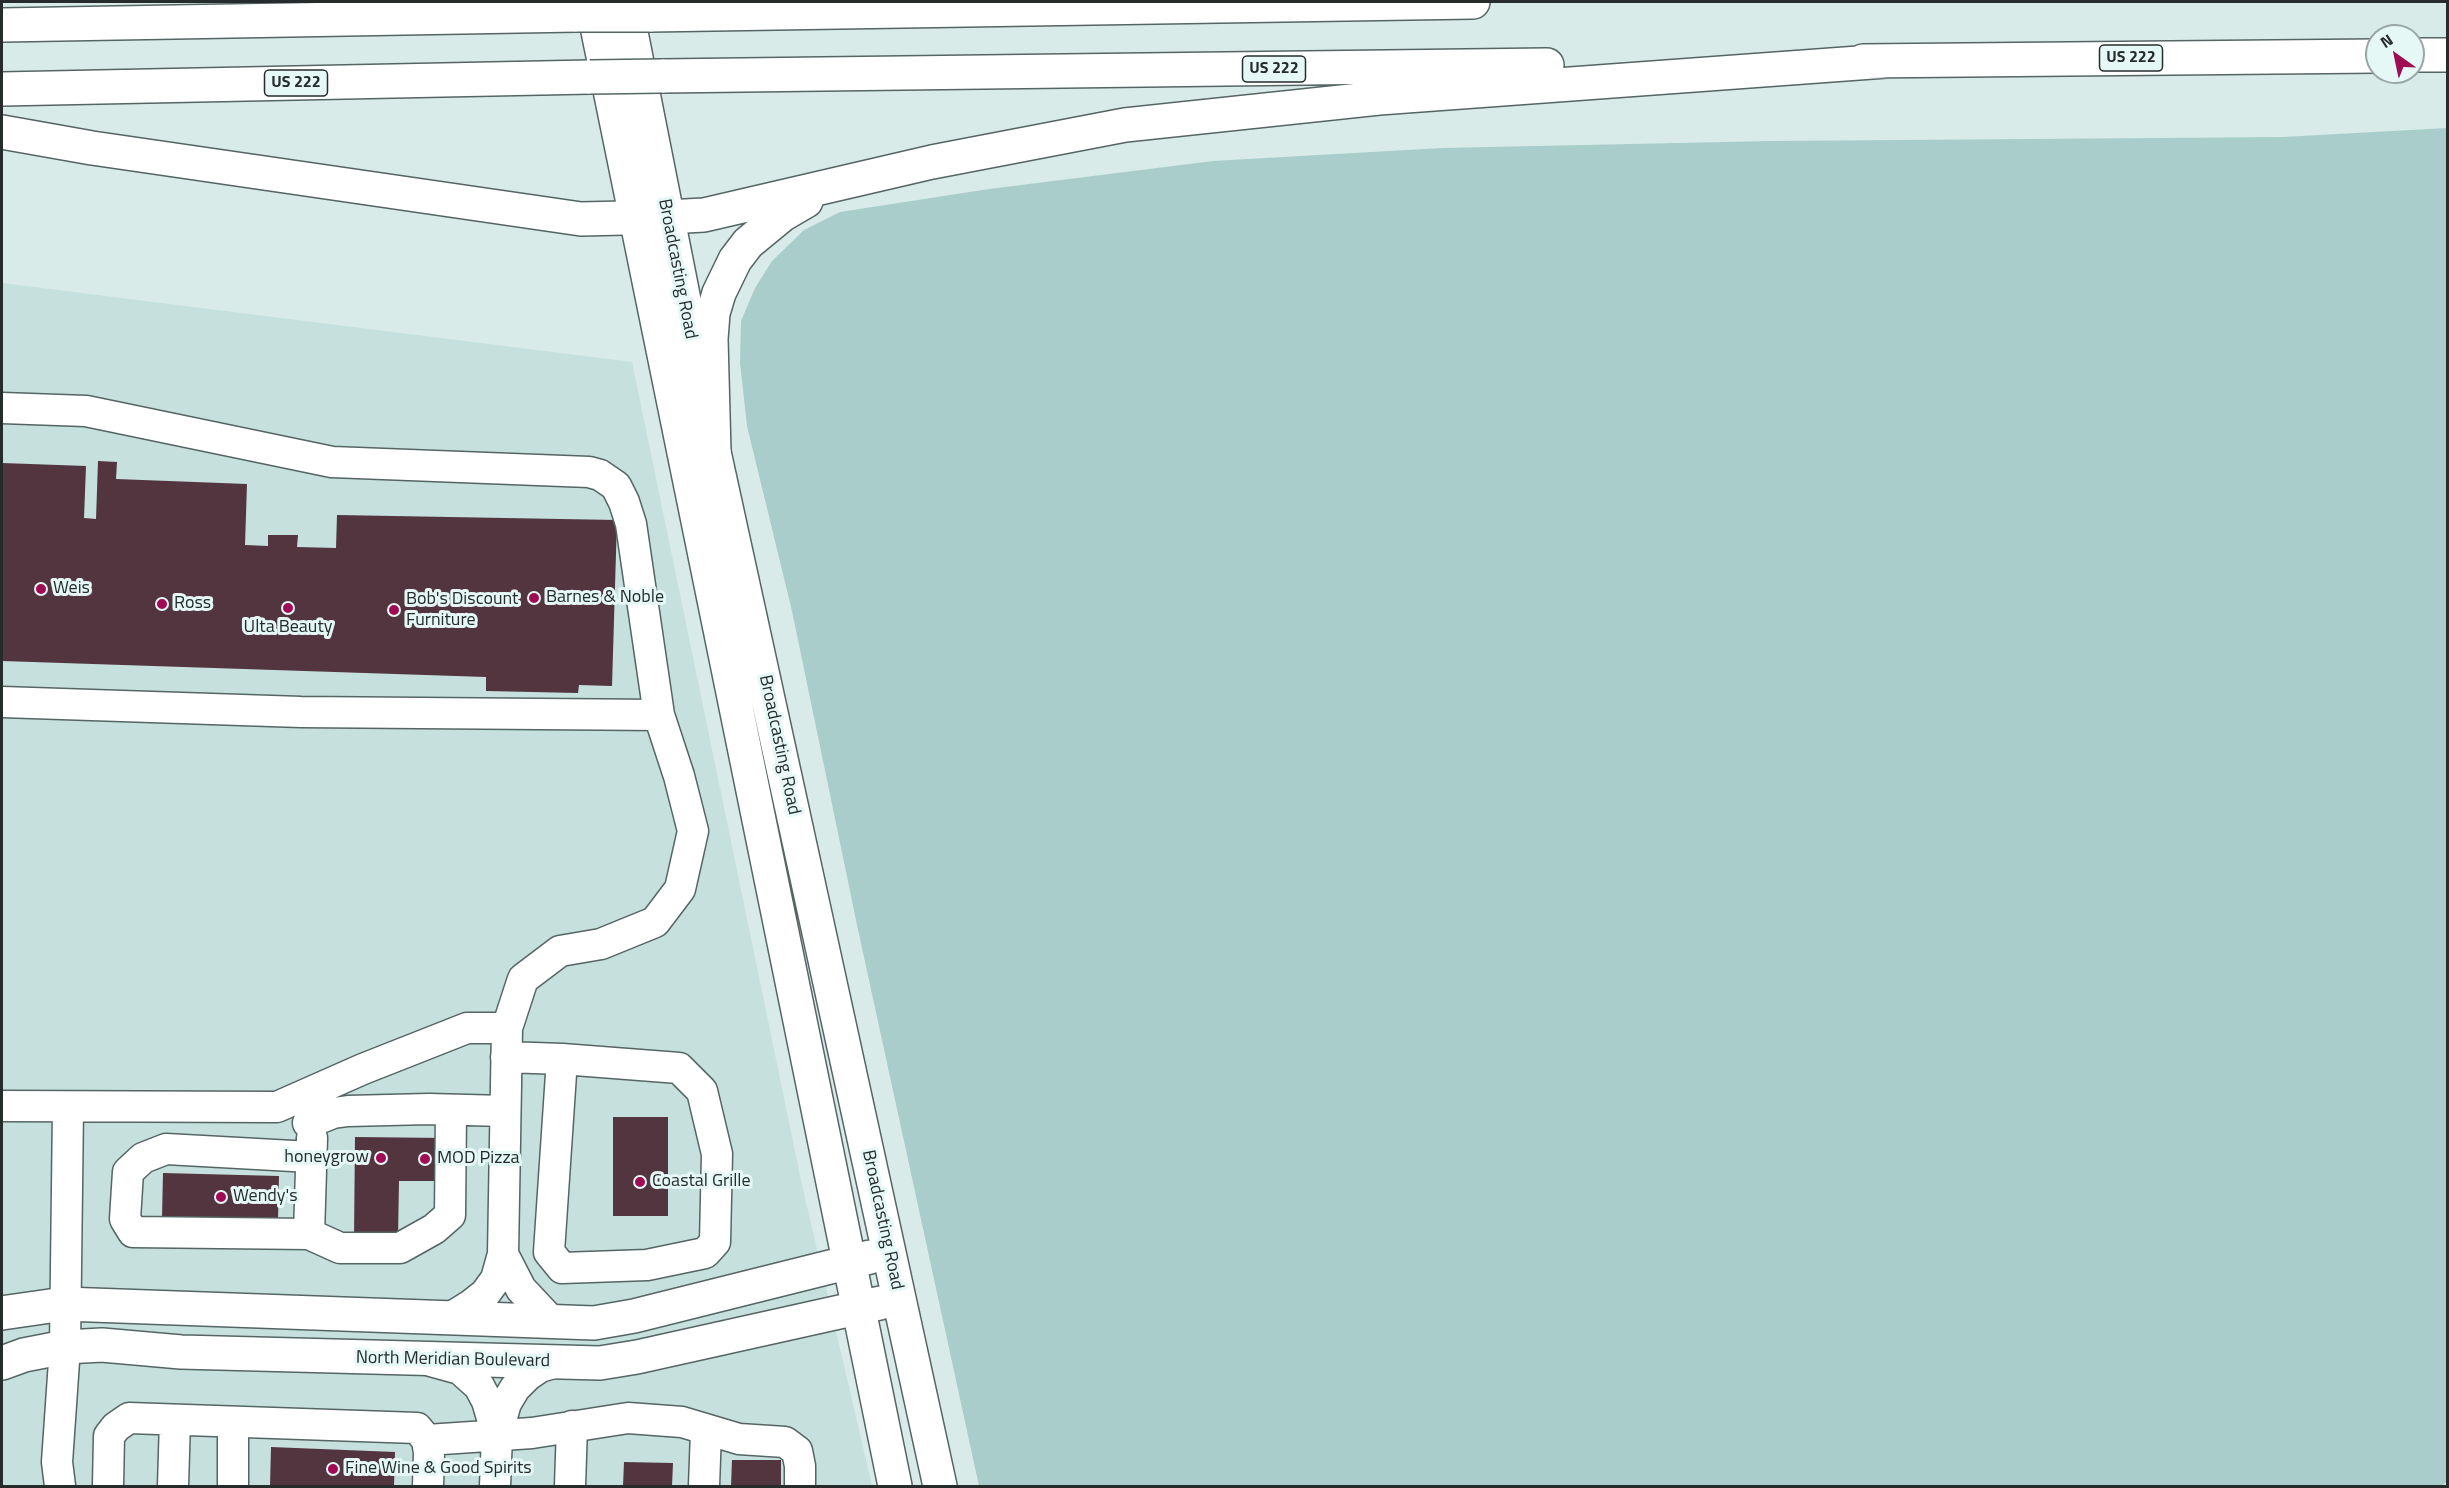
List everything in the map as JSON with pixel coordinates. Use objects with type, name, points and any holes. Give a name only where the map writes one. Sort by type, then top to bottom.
[{"type":"main road","points":[[2,25],[584,8],[1473,2]]},
{"type":"main road","name":"Broadcasting Road","points":[[584,8],[652,218],[714,452],[940,1486]]},
{"type":"main road","name":"Broadcasting Road","points":[[637,8],[652,218],[849,1262],[896,1486]]},
{"type":"main road","points":[[2425,55],[2448,55]]},
{"type":"main road","name":"US 222","points":[[2,89],[590,77],[2365,56]]},
{"type":"main road","points":[[2,132],[92,148],[581,219],[652,218],[704,215],[1006,146],[1136,123],[1379,98],[1886,61]]},
{"type":"main road","points":[[714,452],[712,313],[726,278],[735,260],[761,231],[801,204],[839,184]]},
{"type":"main road","points":[[2,1313],[64,1304],[594,1323],[634,1316],[889,1253]]},
{"type":"main road","name":"North Meridian Boulevard","points":[[2,1363],[24,1355],[65,1347],[102,1345],[181,1352],[600,1363],[637,1358],[899,1299]]},
{"type":"lane","points":[[2,408],[86,411],[332,462],[589,472],[600,475],[616,486],[624,502],[631,524],[659,715],[679,776],[693,831],[680,889],[655,922],[601,944],[560,951],[523,979],[507,1043],[504,1254],[496,1279],[485,1294],[450,1318]]},
{"type":"lane","points":[[2,702],[301,712],[659,715]]},
{"type":"lane","points":[[310,1112],[370,1066],[467,1028],[507,1043],[562,1059],[679,1068],[702,1091],[717,1154],[715,1242],[705,1253],[647,1264],[562,1268],[549,1252],[562,1059]]},
{"type":"lane","points":[[2,1106],[277,1107],[310,1112],[505,1110]]},
{"type":"lane","points":[[60,1486],[57,1462],[65,1347],[68,1108]]},
{"type":"lane","points":[[311,1157],[166,1149],[143,1158],[128,1172],[125,1219],[134,1232],[317,1238],[340,1248],[400,1248],[434,1229],[450,1215],[451,1110]]},
{"type":"lane","points":[[310,1112],[317,1238]]},
{"type":"lane","points":[[310,1112],[317,1238]]},
{"type":"lane","points":[[504,1254],[520,1289],[551,1321]]},
{"type":"lane","points":[[424,1359],[460,1369],[479,1386],[487,1401],[497,1435]]},
{"type":"lane","points":[[495,1486],[497,1435],[506,1403],[515,1388],[527,1376],[540,1367],[557,1362]]},
{"type":"lane","points":[[108,1486],[109,1436],[116,1427],[129,1418],[417,1428],[427,1440],[428,1486]]},
{"type":"lane","points":[[427,1440],[532,1433],[628,1418],[681,1422],[739,1439],[785,1442],[797,1451],[800,1486]]},
{"type":"lane","points":[[173,1486],[174,1420]]},
{"type":"lane","points":[[232,1422],[233,1486]]},
{"type":"lane","points":[[570,1486],[572,1426]]},
{"type":"lane","points":[[704,1486],[706,1431]]},
{"type":"shaded area","points":[[2447,128],[2448,1481],[2442,1486],[979,1486],[857,925],[792,611],[747,426],[740,363],[741,321],[755,288],[772,261],[804,230],[840,212],[989,189],[1213,161],[1442,148],[1772,141],[2283,137]]},
{"type":"shaded area","points":[[2,283],[632,362],[802,1185],[872,1486],[2,1486]]},
{"type":"building","points":[[98,461],[117,462],[116,479],[247,484],[245,545],[268,546],[268,535],[298,535],[297,547],[336,548],[337,515],[617,520],[612,686],[579,685],[578,693],[486,691],[486,677],[2,661],[2,463],[86,466],[84,518],[96,519]]},
{"type":"building","points":[[613,1117],[668,1117],[668,1216],[613,1216]]},
{"type":"building","points":[[355,1137],[446,1138],[446,1181],[399,1181],[398,1238],[354,1238]]},
{"type":"building","name":"Wendy's","points":[[163,1173],[279,1176],[278,1221],[162,1218]]},
{"type":"building","name":"Fine Wine & Good Spirits","points":[[271,1447],[395,1452],[394,1486],[270,1486]]},
{"type":"building","points":[[732,1460],[781,1460],[781,1486],[731,1486]]},
{"type":"building","points":[[624,1462],[673,1463],[672,1486],[623,1486]]},
{"type":"place","name":"Weis","points":[[41,589]]},
{"type":"place","name":"Barnes & Noble","points":[[534,598]]},
{"type":"place","name":"Ross","points":[[162,604]]},
{"type":"place","name":"Ulta Beauty","points":[[288,608]]},
{"type":"place","name":"Bob's Discount Furniture","points":[[394,610]]},
{"type":"place","name":"honeygrow","points":[[381,1158]]},
{"type":"place","name":"MOD Pizza","points":[[425,1159]]},
{"type":"place","name":"Coastal Grille","points":[[640,1182]]},
{"type":"place","name":"Wendy's","points":[[221,1197]]},
{"type":"place","name":"Fine Wine & Good Spirits","points":[[333,1469]]}]
